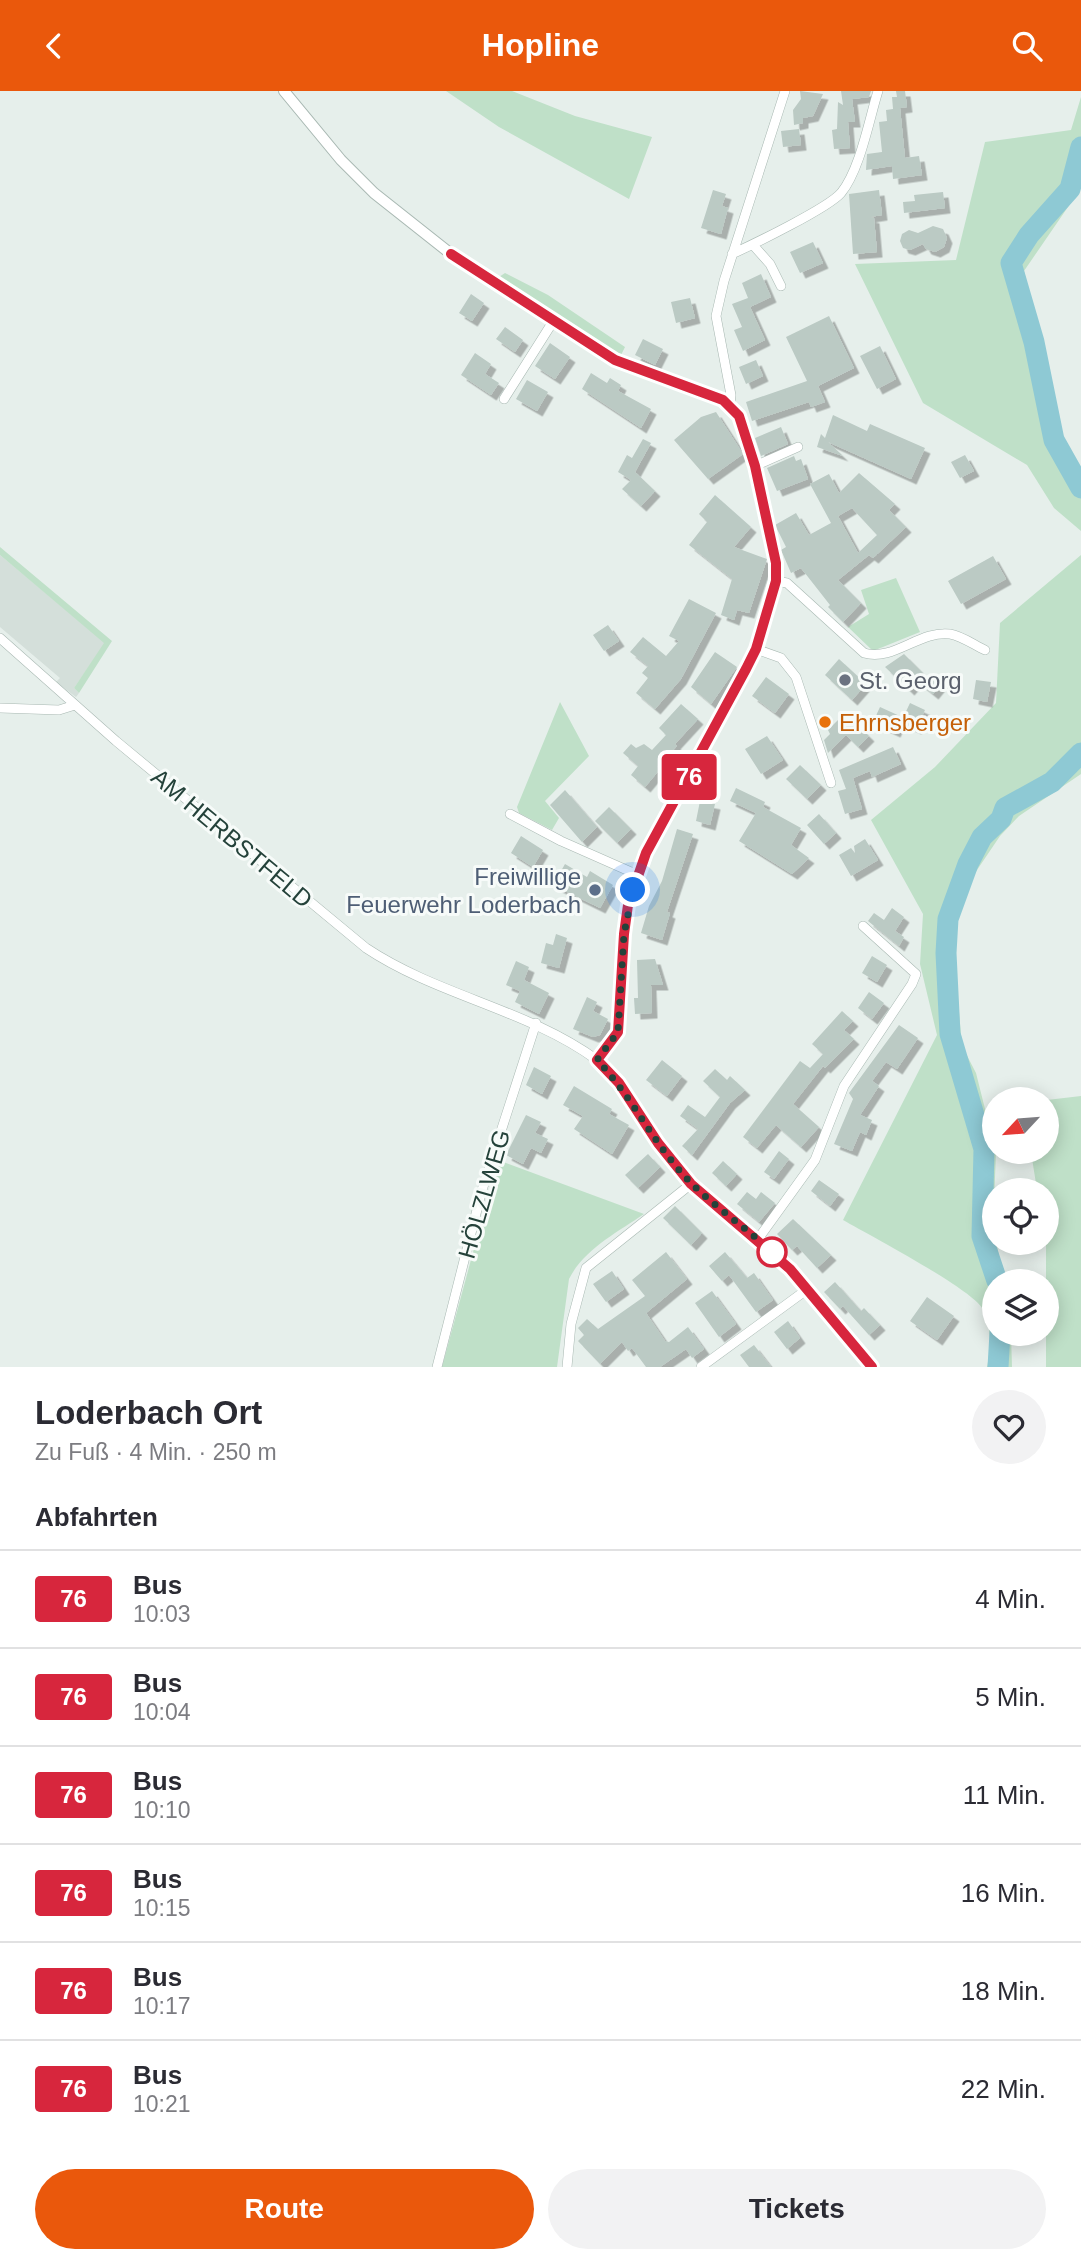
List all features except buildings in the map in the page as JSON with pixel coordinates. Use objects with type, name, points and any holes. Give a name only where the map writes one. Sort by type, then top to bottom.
[{"type":"street","points":[[284,91],[341,160],[374,193],[451,254],[638,371],[730,404]]},
{"type":"street","points":[[786,91],[732,254],[716,316],[731,395],[730,404],[746,432],[755,466],[774,546],[776,581],[756,649],[646,853],[624,934],[618,1032],[597,1060],[619,1083],[658,1143],[691,1184],[758,1239],[808,1289],[872,1367]]},
{"type":"street","points":[[732,254],[754,246],[839,195],[849,180],[878,91]]},
{"type":"street","points":[[754,246],[770,264],[781,286]]},
{"type":"street","points":[[504,399],[554,320]]},
{"type":"street","points":[[755,466],[798,447]]},
{"type":"street","points":[[776,581],[787,583],[864,653],[873,656],[941,634],[951,634],[985,650]]},
{"type":"street","name":"AM HERBSTFELD","points":[[0,638],[212,822],[373,953],[414,974],[536,1023],[597,1060]]},
{"type":"street","points":[[756,649],[781,658],[796,677],[831,783]]},
{"type":"street","points":[[0,708],[60,710],[75,705]]},
{"type":"street","points":[[510,814],[561,841],[638,875]]},
{"type":"street","points":[[758,1239],[815,1160],[844,1086],[916,974],[863,926]]},
{"type":"street","name":"HÖLZLWEG","points":[[437,1367],[482,1190],[536,1023]]},
{"type":"street","points":[[567,1367],[571,1324],[586,1268],[691,1184]]},
{"type":"street","points":[[701,1367],[808,1289]]},
{"type":"shaded area","points":[[0,555],[105,643],[74,688],[79,693],[76,697],[56,682],[60,678],[0,627]]},
{"type":"green space","points":[[446,91],[512,91],[575,116],[652,137],[629,199],[499,127]]},
{"type":"green space","points":[[1081,97],[1081,188],[1024,271],[1065,443],[1081,469],[1081,531],[1054,508],[1027,465],[923,403],[855,264],[956,260],[985,142],[1071,130]]},
{"type":"green space","points":[[505,273],[548,295],[625,347],[620,357],[508,285],[499,277]]},
{"type":"green space","points":[[0,547],[112,641],[79,693],[74,688],[104,643],[0,555]]},
{"type":"green space","points":[[1081,555],[1081,774],[1019,816],[1000,836],[975,873],[959,904],[953,943],[962,1046],[976,1073],[982,1097],[982,1164],[996,1164],[995,1178],[982,1178],[982,1255],[999,1255],[1002,1269],[982,1269],[982,1308],[974,1299],[940,1275],[843,1220],[937,1035],[920,964],[923,914],[871,820],[935,767],[996,703],[1000,623]]},
{"type":"green space","points":[[896,578],[920,632],[873,651],[848,627],[869,614],[861,590]]},
{"type":"green space","points":[[560,702],[589,756],[545,801],[559,818],[552,830],[519,813],[517,807]]},
{"type":"green space","points":[[1081,1096],[1081,1367],[1046,1367],[1046,1346],[1059,1346],[1059,1269],[1046,1269],[1046,1255],[1059,1255],[1059,1178],[1035,1178],[1033,1164],[1059,1164],[1059,1099]]},
{"type":"green space","points":[[498,1160],[644,1214],[592,1250],[575,1268],[569,1279],[557,1367],[442,1367]]},
{"type":"green space","points":[[990,1346],[1011,1346],[1012,1367],[987,1367]]},
{"type":"waterway","points":[[1081,147],[1070,189],[1029,235],[1011,263],[1034,342],[1054,440],[1081,488]]},
{"type":"waterway","points":[[993,1269],[982,1236],[984,1149],[950,1034],[946,953],[948,919],[968,864],[982,837],[1001,819],[1005,808],[1052,782],[1081,753]]},
{"type":"waterway","points":[[998,1367],[999,1346]]},
{"type":"bus line","name":"76","points":[[451,254],[615,360],[730,404],[746,432],[774,546],[776,581],[756,649],[646,853],[628,905],[618,1032],[597,1060],[619,1083],[658,1143],[691,1184],[790,1269],[872,1367]]},
{"type":"place","name":"St. Georg","points":[[845,680]]},
{"type":"place","name":"Ehrnsberger","points":[[825,722]]},
{"type":"place","name":"Freiwillige Feuerwehr Loderbach","points":[[595,890]]},
{"type":"route","points":[[633,890],[624,934],[618,1032],[597,1060],[619,1083],[658,1143],[691,1184],[772,1252]]}]
